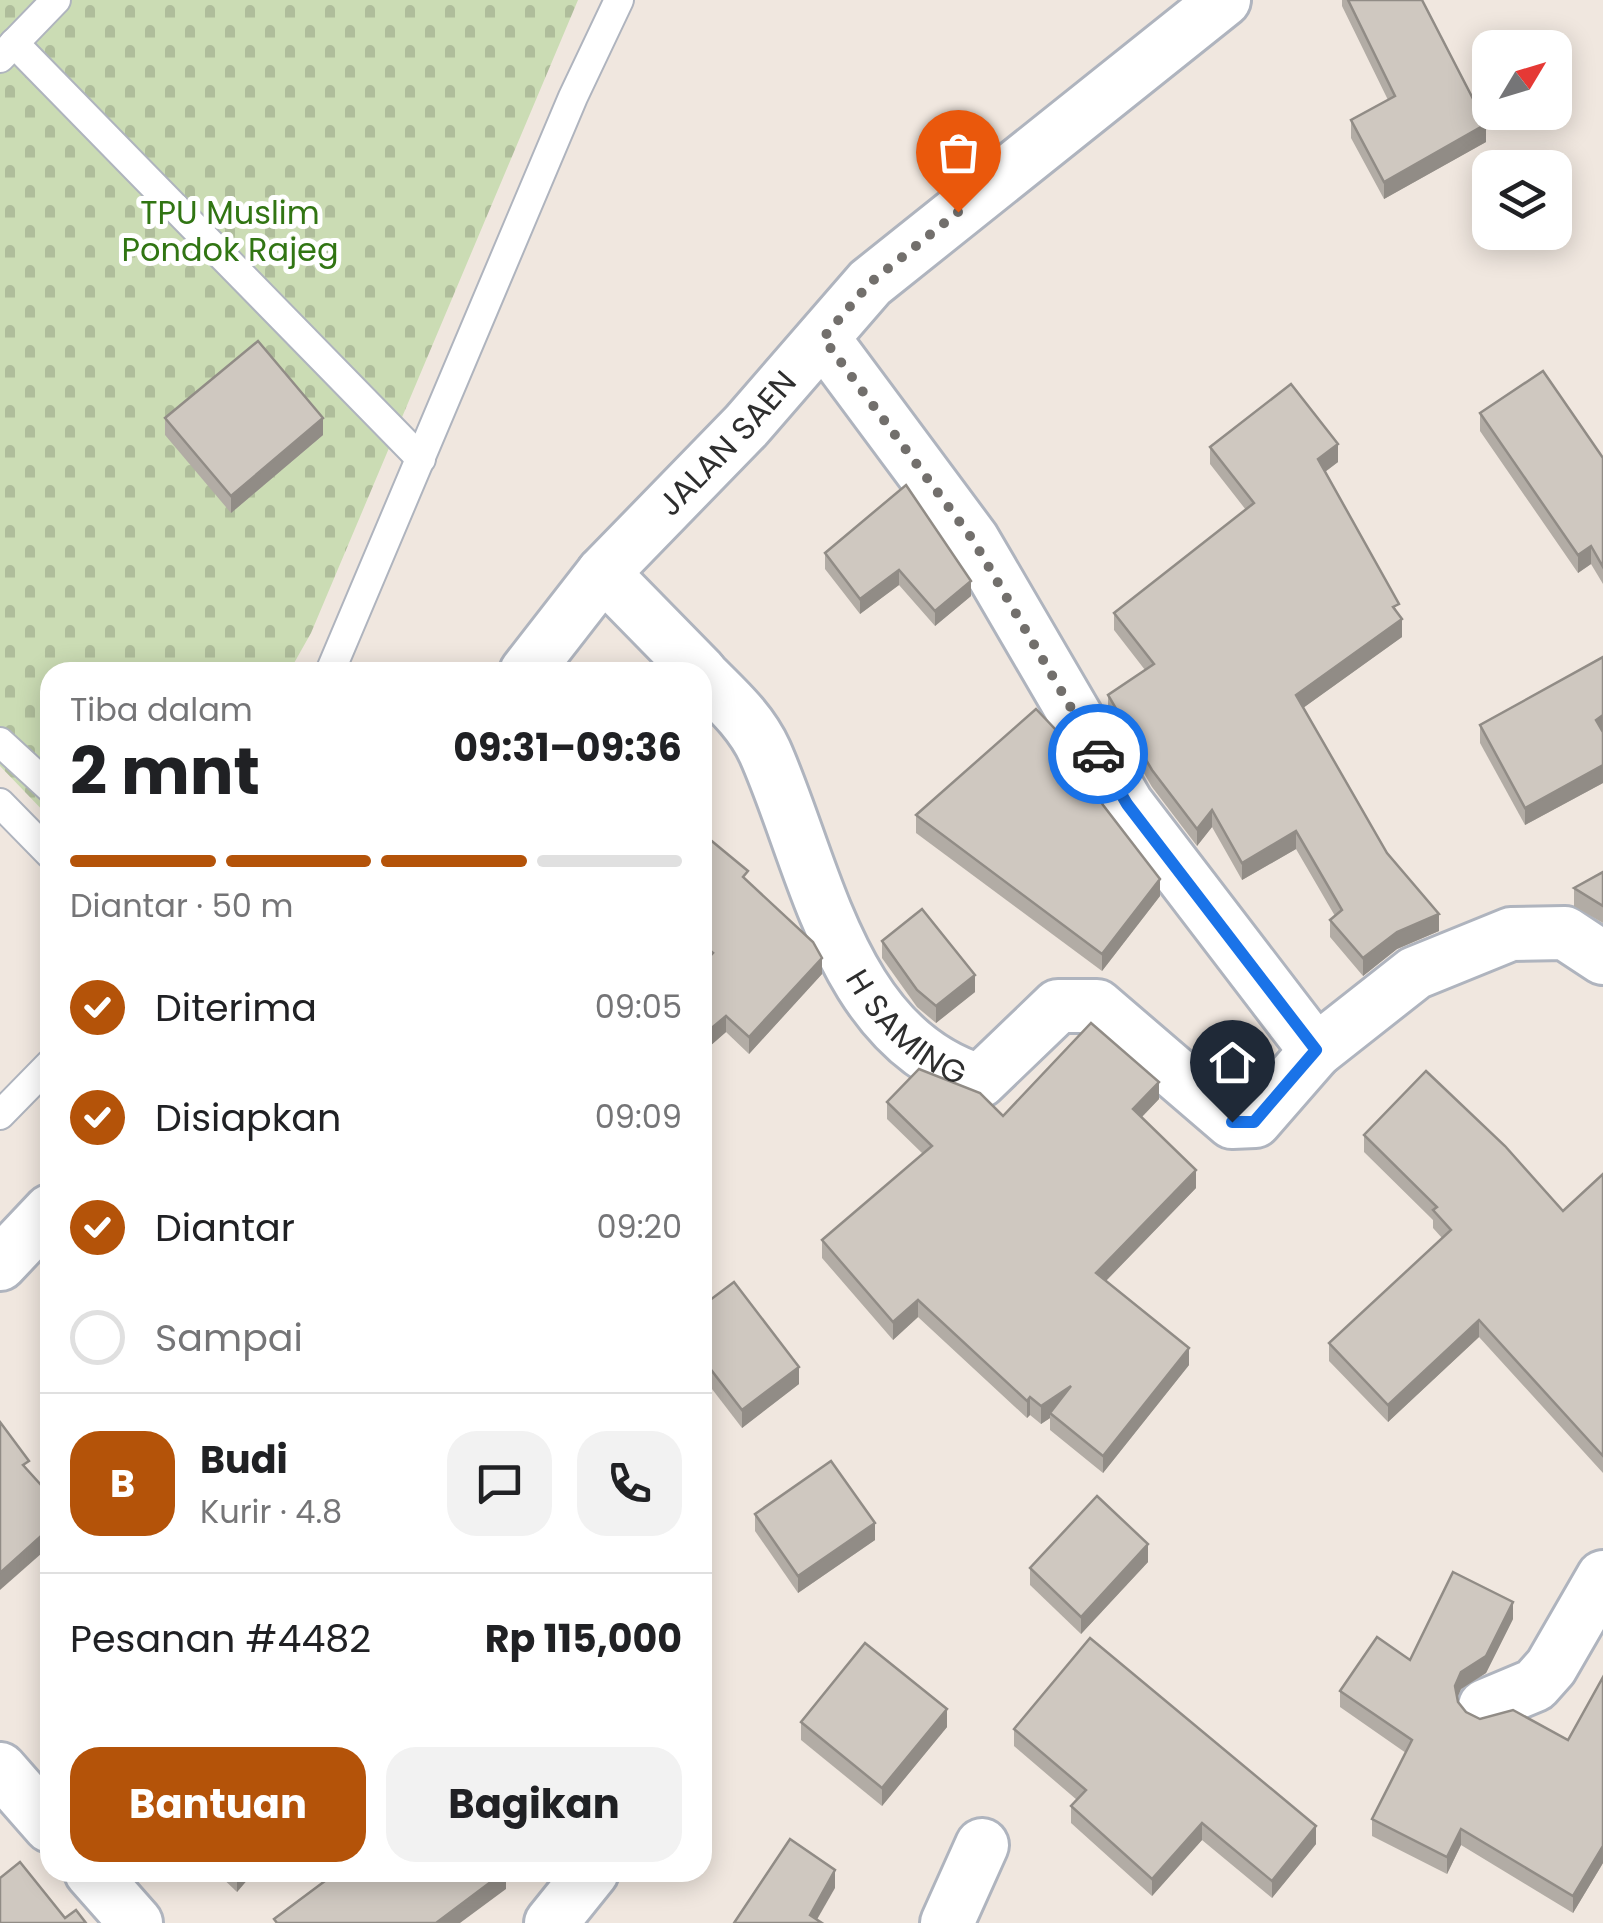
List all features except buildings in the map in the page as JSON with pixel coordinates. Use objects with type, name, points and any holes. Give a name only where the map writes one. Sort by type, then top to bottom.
[{"type":"street","name":"JALAN SAEN","points":[[534,662],[604,572],[746,426],[870,283],[1224,0]]},
{"type":"street","points":[[823,338],[973,540],[1127,804],[1316,1050]]},
{"type":"street","name":"H SAMING","points":[[604,572],[690,662]]},
{"type":"street","name":"H SAMING","points":[[712,685],[744,718],[764,750],[827,920],[866,992],[914,1046],[952,1072],[980,1081],[1058,1006],[1098,1006],[1232,1122],[1254,1122],[1316,1050],[1415,973],[1511,934],[1565,933],[1603,958]]},
{"type":"street","points":[[0,1264],[40,1221]]},
{"type":"street","points":[[1485,1706],[1534,1685],[1543,1676],[1603,1577]]},
{"type":"street","points":[[0,1769],[40,1815]]},
{"type":"street","points":[[947,1923],[982,1845]]},
{"type":"street","points":[[100,1882],[136,1923]]},
{"type":"street","points":[[551,1923],[584,1882]]},
{"type":"lane","points":[[56,0],[7,50],[421,460]]},
{"type":"lane","points":[[334,662],[573,97],[619,0]]},
{"type":"lane","points":[[0,742],[40,779]]},
{"type":"lane","points":[[0,803],[40,844]]},
{"type":"lane","points":[[0,1115],[40,1074]]},
{"type":"green space","name":"TPU Muslim Pondok Rajeg","points":[[0,0],[578,0],[311,633],[295,662],[40,662],[40,808],[0,766]]},
{"type":"way so far","points":[[958,212],[870,283],[823,338],[973,540],[1098,754]]},
{"type":"route","points":[[1098,754],[1127,804],[1316,1050],[1254,1122],[1232,1122]]}]
